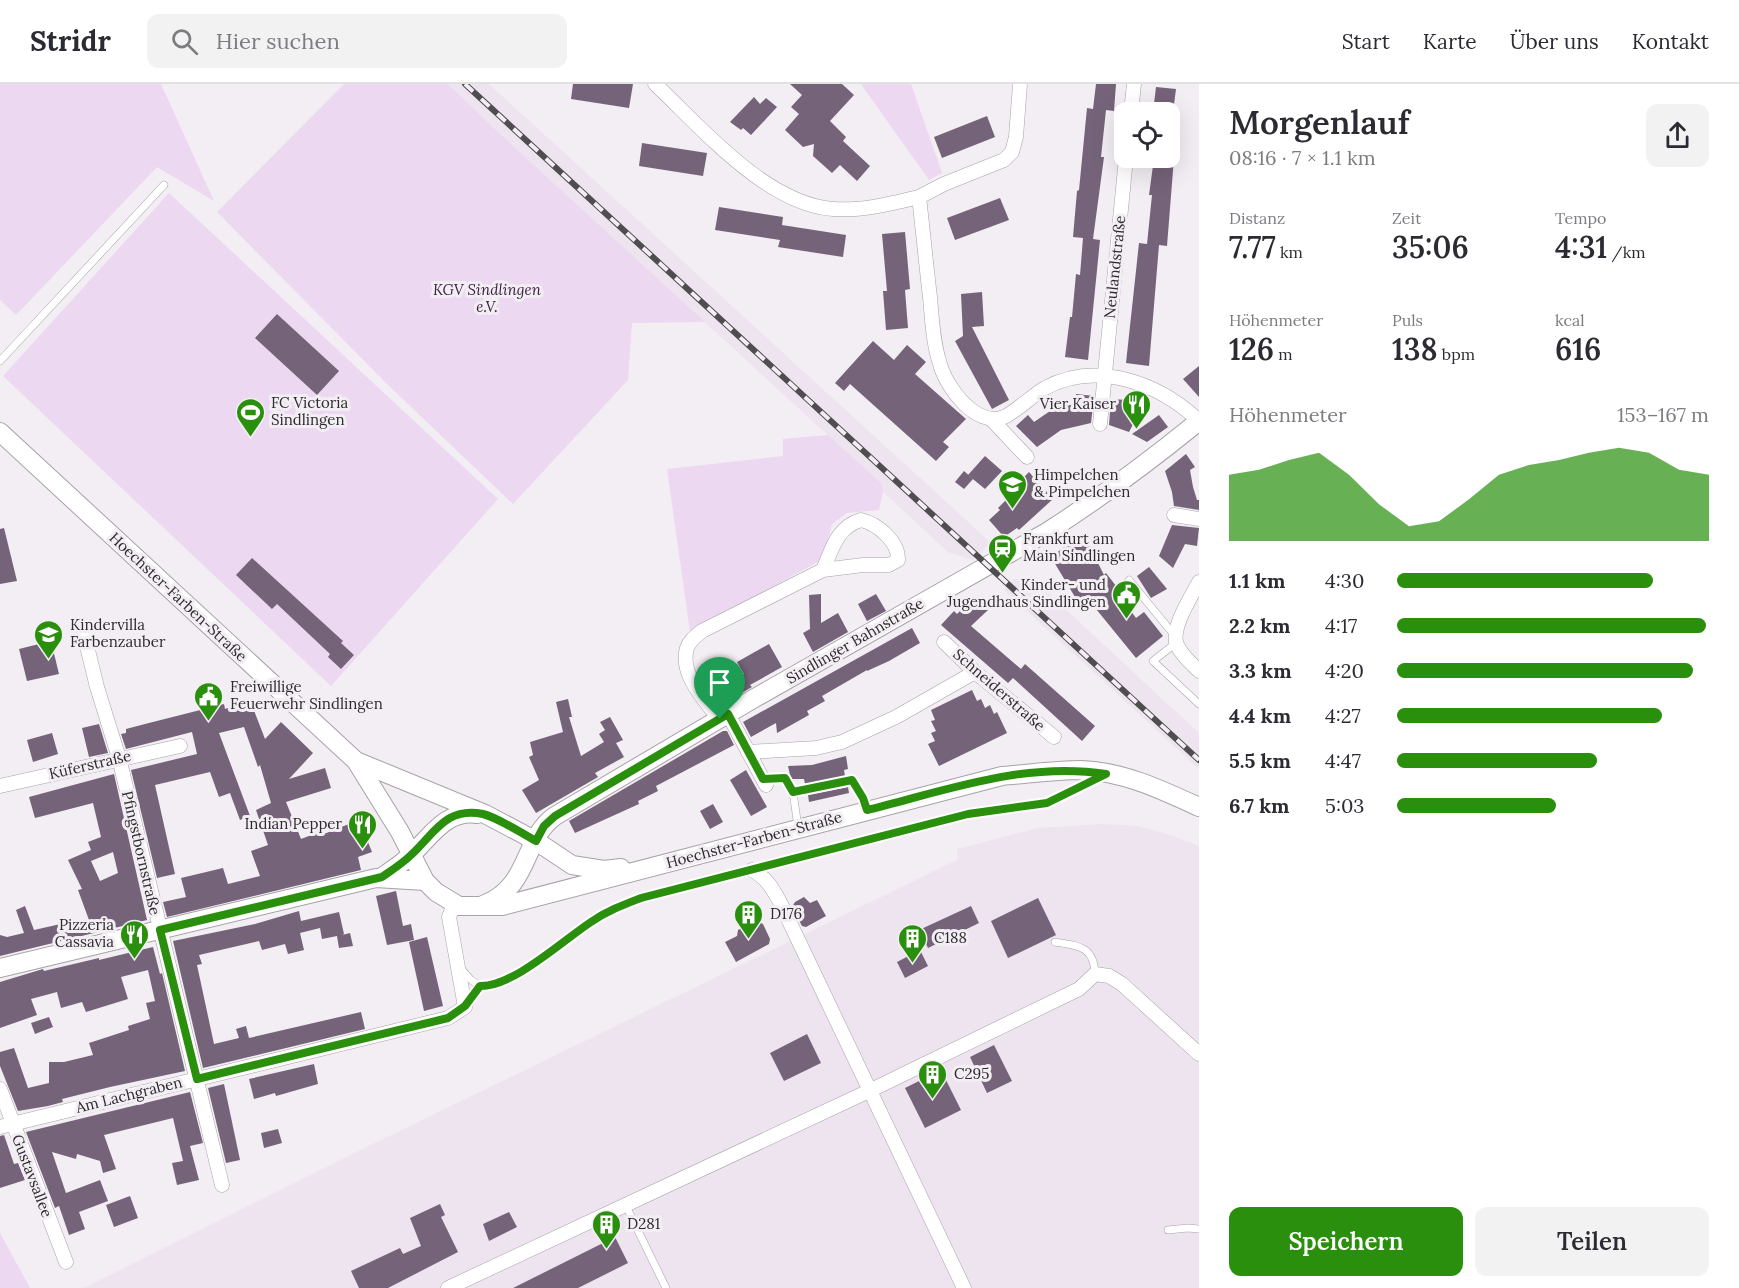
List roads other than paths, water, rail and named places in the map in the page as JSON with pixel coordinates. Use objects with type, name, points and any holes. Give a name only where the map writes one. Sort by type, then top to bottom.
[{"type":"main road","name":"Sindlinger Bahnstraße","points":[[516,879],[544,826],[555,816],[1078,512],[1149,462],[1199,421]]},
{"type":"main road","name":"Hoechster-Farben-Straße","points":[[0,432],[356,761],[400,832],[428,884],[454,904],[477,907],[502,906],[1002,776],[1081,770],[1140,782],[1199,807]]},
{"type":"main road","name":"Hoechster-Farben-Straße","points":[[356,761],[492,818],[581,867],[604,870],[658,865]]},
{"type":"main road","points":[[382,877],[411,855],[447,819],[468,812],[492,818],[511,835],[517,847],[516,879],[497,900],[477,907]]},
{"type":"main road","points":[[0,968],[382,877],[428,884],[424,855],[433,832]]},
{"type":"street","points":[[655,84],[760,180],[783,194],[831,208],[858,209],[885,206],[919,197],[944,184],[1004,160],[1012,152],[1016,137],[1020,84]]},
{"type":"street","points":[[1132,102],[1134,84]]},
{"type":"street","name":"Neulandstraße","points":[[1100,424],[1125,168]]},
{"type":"street","points":[[919,197],[934,338],[940,366],[958,398],[974,412],[992,419],[1027,457]]},
{"type":"street","points":[[992,419],[1004,417],[1046,388],[1073,378],[1104,376],[1126,379],[1153,388],[1173,398],[1199,421]]},
{"type":"street","points":[[1174,514],[1199,519]]},
{"type":"street","points":[[765,782],[724,717],[693,684],[686,665],[686,649],[690,641],[702,631],[823,570],[862,565],[889,565],[898,560],[898,553],[894,544],[874,525],[861,520],[846,527],[838,535],[823,570]]},
{"type":"street","points":[[1199,582],[1179,620],[1176,640],[1184,656],[1199,671]]},
{"type":"street","name":"Pfingstbornstraße","points":[[82,626],[97,687],[119,758],[222,1185]]},
{"type":"street","name":"Schneiderstraße","points":[[944,642],[975,672],[1054,737]]},
{"type":"street","points":[[748,753],[816,748],[842,742],[896,717],[975,672]]},
{"type":"street","name":"Küferstraße","points":[[0,786],[180,746]]},
{"type":"street","points":[[752,870],[769,883],[781,904],[964,1288]]},
{"type":"street","points":[[454,904],[449,917],[465,1006]]},
{"type":"street","points":[[448,1288],[869,1091],[1079,989],[1095,974],[1109,976],[1122,984],[1199,1054]]},
{"type":"street","name":"Am Lachgraben","points":[[6,1126],[448,1018],[465,1006]]},
{"type":"street","name":"Gustavsallee","points":[[0,1089],[6,1126],[66,1262]]},
{"type":"lane","points":[[0,361],[164,185]]},
{"type":"lane","points":[[1129,580],[1176,640],[1153,662],[1199,704]]},
{"type":"lane","points":[[455,952],[465,975],[480,986],[490,986],[511,978],[592,921],[615,908],[641,898],[968,814],[1047,803],[1106,774]]},
{"type":"lane","points":[[765,782],[785,778],[793,792],[798,828]]},
{"type":"lane","points":[[793,792],[852,780],[867,810]]},
{"type":"lane","points":[[1055,942],[1078,946],[1091,954],[1095,962],[1095,974]]},
{"type":"lane","points":[[465,1006],[480,986]]},
{"type":"lane","points":[[625,1204],[666,1288]]},
{"type":"lane","points":[[1168,1230],[1199,1229]]},
{"type":"railway","points":[[465,84],[1199,760]]},
{"type":"place","name":"Vier Kaiser","points":[[1137,430]]},
{"type":"place","name":"FC Victoria Sindlingen","points":[[250,438]]},
{"type":"place","name":"Himpelchen & Pimpelchen","points":[[1013,510]]},
{"type":"place","name":"Frankfurt am Main Sindlingen","points":[[1002,574]]},
{"type":"place","name":"Kinder- und Jugendhaus Sindlingen","points":[[1127,620]]},
{"type":"place","name":"Kindervilla Farbenzauber","points":[[49,660]]},
{"type":"place","name":"Freiwillige Feuerwehr Sindlingen","points":[[209,722]]},
{"type":"place","name":"Indian Pepper","points":[[363,850]]},
{"type":"place","name":"D176","points":[[749,940]]},
{"type":"place","name":"Pizzeria Cassavia","points":[[135,960]]},
{"type":"place","name":"C188","points":[[913,964]]},
{"type":"place","name":"C295","points":[[933,1100]]},
{"type":"place","name":"D281","points":[[606,1250]]},
{"type":"park label","name":"KGV Sindlingen e.V.","points":[[487,298]]}]
